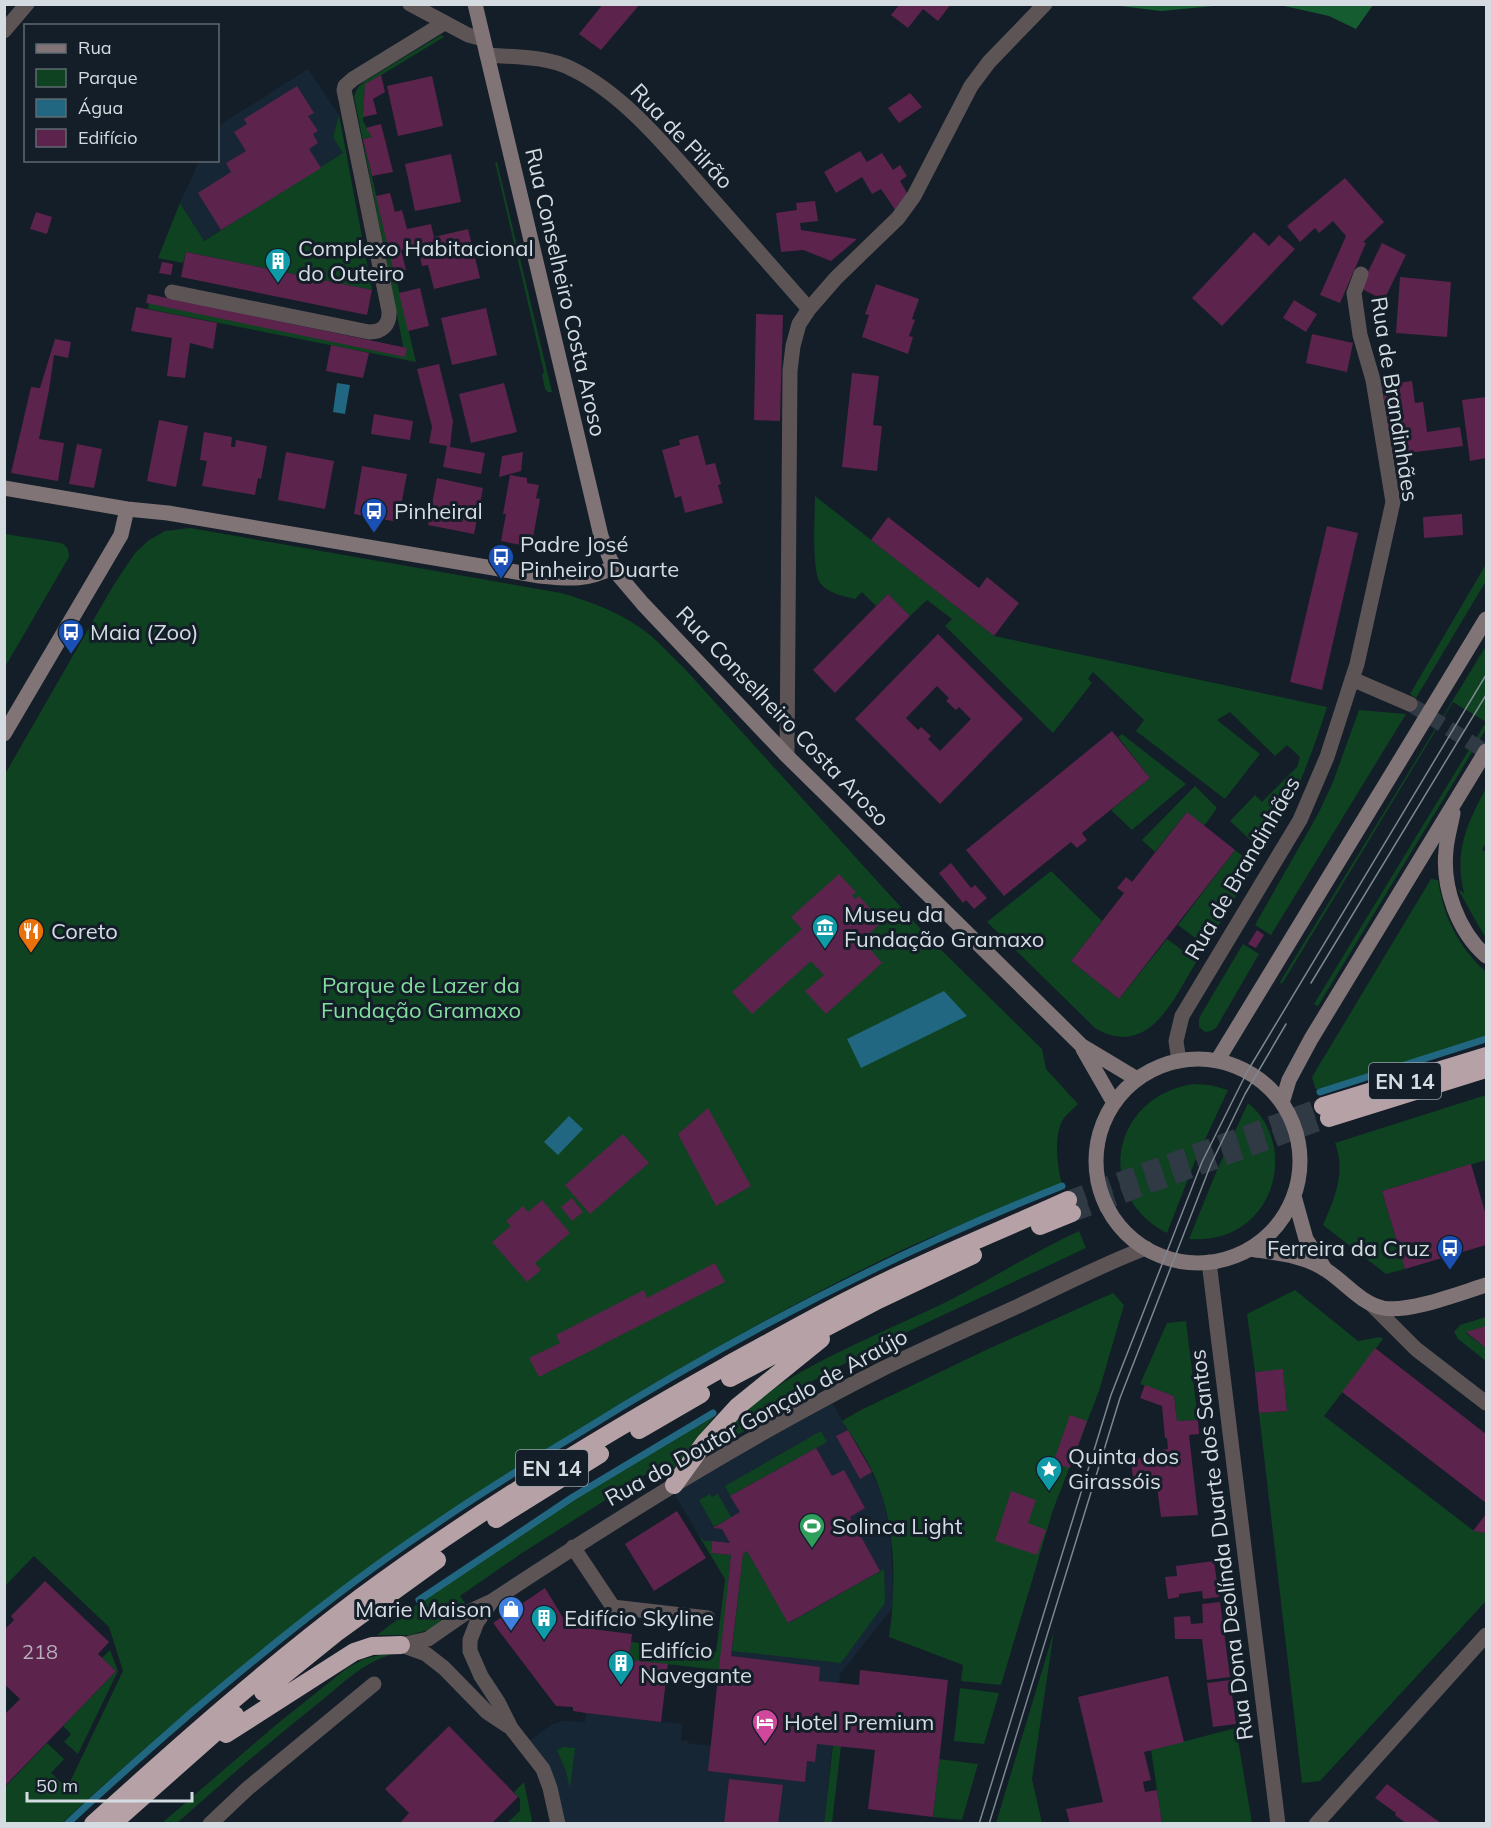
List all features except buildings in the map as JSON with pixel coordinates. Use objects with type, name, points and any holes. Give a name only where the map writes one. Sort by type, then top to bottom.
[{"type":"highway","name":"EN 14","points":[[1486,1056],[1326,1112],[1486,1069]]},
{"type":"highway","name":"EN 14","points":[[93,1824],[177,1748],[362,1596],[519,1488],[664,1401],[812,1318],[906,1271],[1070,1207],[859,1310],[717,1384],[507,1512],[448,1551],[279,1678],[112,1824]]},
{"type":"highway","points":[[674,1485],[705,1442],[737,1407],[859,1310]]},
{"type":"highway","points":[[174,1768],[343,1658],[364,1648],[401,1645]]},
{"type":"main road","name":"Rua Conselheiro Costa Aroso","points":[[475,4],[596,516],[601,536],[614,567],[643,603],[787,756],[1082,1046],[1137,1079]]},
{"type":"main road","points":[[4,488],[127,509],[168,513],[540,576],[579,579],[600,574],[614,567]]},
{"type":"main road","points":[[4,734],[121,535],[127,509]]},
{"type":"main road","points":[[1217,1061],[1486,620]]},
{"type":"main road","points":[[1282,1103],[1295,1068],[1486,751]]},
{"type":"main road","points":[[1454,804],[1446,849],[1445,872],[1456,914],[1476,946],[1486,956]]},
{"type":"main road","name":"Rua Conselheiro Costa Aroso","points":[[1082,1046],[1114,1103]]},
{"type":"main road","points":[[1200,1059],[1217,1061],[1232,1065],[1255,1077],[1282,1103],[1296,1130],[1301,1160],[1290,1207],[1273,1230],[1251,1249],[1226,1259],[1185,1262],[1146,1248],[1132,1239],[1114,1218],[1099,1187],[1096,1151],[1100,1134],[1114,1103],[1137,1079],[1156,1068],[1179,1061],[1200,1059]]},
{"type":"main road","points":[[1294,1196],[1306,1239],[1325,1269]]},
{"type":"main road","points":[[1251,1249],[1304,1259],[1325,1269],[1371,1304],[1384,1308],[1402,1308],[1486,1285]]},
{"type":"street","points":[[7,23],[27,4]]},
{"type":"street","points":[[410,4],[432,9],[444,23],[468,35],[483,39]]},
{"type":"street","points":[[787,756],[790,371],[799,324],[836,278],[898,218],[914,196],[971,86],[989,62],[1045,4]]},
{"type":"street","points":[[172,292],[369,333],[384,328],[389,320],[389,311],[344,90],[353,79],[444,23]]},
{"type":"street","name":"Rua de Pilrão","points":[[487,55],[526,57],[554,62],[572,69],[603,88],[656,135],[809,309]]},
{"type":"street","name":"Rua de Brandinhães","points":[[1179,1061],[1176,1041],[1182,1016],[1300,820],[1323,766],[1363,641],[1393,502],[1373,380],[1360,335],[1354,293],[1361,274]]},
{"type":"street","points":[[1352,679],[1410,704]]},
{"type":"street","name":"Rua do Doutor Gonçalo de Araújo","points":[[401,1645],[428,1639],[464,1614],[492,1601],[573,1547],[674,1485],[881,1370],[1102,1264],[1146,1248]]},
{"type":"street","name":"Rua Dona Deolínda Duarte dos Santos","points":[[1209,1262],[1278,1824]]},
{"type":"street","points":[[1371,1304],[1416,1349],[1486,1403]]},
{"type":"street","points":[[573,1547],[613,1607],[708,1618]]},
{"type":"street","points":[[492,1601],[477,1622],[470,1640],[470,1651],[481,1676],[511,1728],[543,1769],[558,1824]]},
{"type":"street","points":[[1316,1824],[1486,1635]]},
{"type":"street","points":[[401,1645],[426,1654],[444,1668],[487,1712],[511,1728]]},
{"type":"street","points":[[210,1824],[247,1789],[374,1684]]},
{"type":"shaded area","points":[[308,69],[339,115],[333,137],[343,153],[203,241],[180,203],[199,162],[219,162],[219,125]]},
{"type":"shaded area","points":[[831,1400],[880,1489],[890,1529],[894,1606],[840,1674],[824,1823],[561,1823],[526,1743],[551,1725],[562,1721],[585,1722],[586,1713],[682,1724],[681,1740],[711,1746],[731,1555],[711,1553],[712,1541],[705,1541],[699,1536],[671,1488]]},
{"type":"green space","points":[[1112,4],[1224,5],[1161,11]]},
{"type":"green space","points":[[1373,4],[1356,29],[1329,16],[1280,5]]},
{"type":"green space","points":[[441,35],[444,37],[365,85],[363,121],[372,137],[363,139],[416,362],[148,309],[149,303],[405,356],[354,96],[358,87],[365,81]]},
{"type":"green space","points":[[339,115],[372,290],[186,252],[183,263],[158,258],[180,203],[204,241],[343,153],[333,137]]},
{"type":"green space","points":[[495,162],[497,162],[552,392],[545,389],[542,375],[544,372]]},
{"type":"green space","points":[[815,496],[994,636],[1327,707],[1300,782],[1263,852],[1230,821],[1255,795],[1262,802],[1297,767],[1300,757],[1287,745],[1275,756],[1230,712],[1217,720],[1260,754],[1225,799],[1136,731],[1144,720],[1093,672],[1088,679],[1092,683],[1053,733],[945,626],[952,619],[927,600],[910,616],[888,594],[876,606],[862,592],[855,599],[841,596],[821,584],[815,556]]},
{"type":"green space","name":"Parque de Lazer da Fundação Gramaxo","points":[[190,528],[561,593],[585,600],[630,621],[654,639],[684,668],[927,936],[1042,1049],[1046,1069],[1078,1104],[1064,1118],[1058,1133],[1058,1159],[1062,1184],[922,1241],[859,1271],[731,1339],[607,1412],[450,1512],[338,1592],[197,1704],[62,1823],[5,1823],[5,1787],[47,1743],[64,1759],[51,1773],[67,1788],[123,1671],[109,1627],[34,1556],[5,1586],[5,774],[113,586],[135,553],[149,540],[165,531]]},
{"type":"green space","points":[[5,534],[61,543],[67,548],[69,557],[5,667]]},
{"type":"green space","points":[[1486,564],[1486,581],[1416,698],[1410,694]]},
{"type":"green space","points":[[1486,646],[1486,722],[1453,702],[1282,984],[1280,982]]},
{"type":"green space","points":[[1359,710],[1406,714],[1271,935],[1255,925],[1318,814],[1333,782]]},
{"type":"green space","points":[[1486,722],[1486,729],[1318,1006],[1314,1004]]},
{"type":"green space","points":[[1122,734],[1186,784],[1132,830],[1111,810],[1150,778],[1118,737]]},
{"type":"green space","points":[[1195,786],[1217,808],[1204,826],[1186,813],[1155,852],[1142,840]]},
{"type":"green space","points":[[1486,788],[1486,843],[1482,850],[1486,852],[1486,938],[1458,889],[1464,893],[1461,864],[1464,838]]},
{"type":"green space","points":[[1235,850],[1255,865],[1206,946],[1178,925]]},
{"type":"green space","points":[[1051,871],[1102,921],[1071,961],[1119,999],[1167,939],[1197,961],[1169,1007],[1145,1031],[1130,1036],[1114,1036],[1095,1028],[987,922]]},
{"type":"green space","points":[[1431,879],[1438,880],[1448,919],[1460,941],[1486,972],[1486,1037],[1316,1090],[1312,1077]]},
{"type":"green space","points":[[1243,944],[1259,954],[1216,1028],[1205,1032],[1199,1027],[1199,1018]]},
{"type":"green space","points":[[1193,1084],[1210,1085],[1228,1090],[1195,1161],[1167,1233],[1144,1216],[1128,1196],[1121,1173],[1122,1149],[1129,1127],[1144,1107],[1165,1093]]},
{"type":"green space","points":[[1486,1095],[1486,1160],[1382,1191],[1405,1269],[1386,1274],[1323,1225],[1338,1185],[1339,1164],[1335,1143]]},
{"type":"green space","points":[[1248,1103],[1261,1117],[1270,1134],[1275,1152],[1275,1171],[1271,1189],[1262,1206],[1250,1220],[1234,1231],[1212,1238],[1189,1239],[1217,1170]]},
{"type":"green space","points":[[1079,1231],[1086,1248],[877,1346],[752,1414],[757,1425],[711,1448],[741,1414],[787,1380],[841,1351],[950,1300]]},
{"type":"green space","points":[[1295,1290],[1358,1341],[1380,1337],[1383,1339],[1324,1416],[1474,1531],[1486,1533],[1486,1601],[1320,1781],[1302,1783],[1259,1413],[1287,1411],[1283,1370],[1255,1372],[1247,1314]]},
{"type":"green space","points":[[1113,1293],[1124,1305],[1099,1391],[1053,1510],[1001,1685],[961,1681],[963,1665],[889,1637],[893,1601],[893,1563],[889,1526],[873,1472],[842,1421],[988,1349]]},
{"type":"green space","points":[[1486,1317],[1486,1326],[1466,1333],[1486,1348],[1486,1361],[1458,1339],[1454,1332],[1460,1325]]},
{"type":"green space","points":[[1186,1321],[1198,1420],[1177,1421],[1174,1396],[1140,1384],[1167,1323]]},
{"type":"green space","points":[[715,1416],[675,1468],[658,1482],[651,1471],[519,1555],[460,1596],[467,1606],[428,1630],[410,1635],[377,1635],[415,1606],[552,1513]]},
{"type":"green space","points":[[821,1431],[827,1442],[730,1496],[725,1486]]},
{"type":"green space","points":[[710,1494],[712,1497],[718,1494],[731,1517],[714,1527],[699,1500]]},
{"type":"green space","points":[[699,1536],[705,1541],[712,1541],[711,1553],[731,1555],[720,1670],[629,1660],[631,1642],[716,1652],[725,1579]]},
{"type":"green space","points":[[747,1551],[789,1623],[884,1569],[885,1603],[841,1663],[732,1651],[743,1554]]},
{"type":"green space","points":[[1054,1631],[1032,1779],[1042,1823],[996,1823]]},
{"type":"green space","points":[[110,1650],[118,1671],[78,1754],[64,1742],[71,1734],[63,1726],[116,1671],[102,1658]]},
{"type":"green space","points":[[390,1655],[371,1663],[345,1681],[177,1823],[162,1823],[277,1724],[347,1668],[364,1659]]},
{"type":"green space","points":[[960,1688],[999,1693],[984,1744],[954,1741]]},
{"type":"green space","points":[[1236,1728],[1252,1823],[1162,1823],[1151,1750]]},
{"type":"green space","points":[[833,1745],[841,1746],[832,1823],[824,1824]]},
{"type":"green space","points":[[563,1747],[575,1748],[570,1789],[566,1771],[557,1750]]},
{"type":"green space","points":[[939,1759],[978,1764],[962,1820],[933,1817]]},
{"type":"green space","points":[[524,1782],[531,1823],[507,1823],[520,1811],[520,1799],[514,1792]]},
{"type":"water","points":[[337,383],[350,385],[345,414],[333,412]]},
{"type":"water","points":[[944,991],[967,1016],[861,1068],[847,1039]]},
{"type":"water","points":[[569,1116],[583,1129],[558,1155],[544,1142]]},
{"type":"waterway","points":[[1320,1092],[1486,1039]]},
{"type":"waterway","points":[[67,1824],[192,1712],[280,1639],[402,1547],[487,1490],[637,1398],[755,1330],[937,1239],[1062,1186]]},
{"type":"waterway","points":[[419,1600],[573,1497],[713,1413]]},
{"type":"tunnel","points":[[1410,704],[1486,752]]},
{"type":"tunnel","points":[[1068,1200],[1323,1106]]},
{"type":"tunnel","points":[[1072,1213],[1329,1118]]},
{"type":"tram line","points":[[979,1824],[1111,1395],[1202,1162],[1247,1072],[1486,675]]},
{"type":"tram line","points":[[1311,983],[1486,695]]},
{"type":"tram line","points":[[989,1824],[1120,1398],[1211,1164],[1245,1094],[1286,1024]]},
{"type":"place","name":"Complexo Habitacional do Outeiro","points":[[278,284]]},
{"type":"place","name":"Pinheiral","points":[[374,534]]},
{"type":"place","name":"Padre José Pinheiro Duarte","points":[[501,580]]},
{"type":"place","name":"Maia (Zoo)","points":[[71,655]]},
{"type":"place","name":"Museu da Fundação Gramaxo","points":[[825,950]]},
{"type":"place","name":"Coreto","points":[[31,954]]},
{"type":"place","name":"Ferreira da Cruz","points":[[1450,1271]]},
{"type":"place","name":"Quinta dos Girassóis","points":[[1049,1492]]},
{"type":"place","name":"Solinca Light","points":[[812,1549]]},
{"type":"place","name":"Marie Maison","points":[[511,1632]]},
{"type":"place","name":"Edifício Skyline","points":[[544,1641]]},
{"type":"place","name":"Edifício Navegante","points":[[621,1686]]},
{"type":"place","name":"Hotel Premium","points":[[765,1745]]}]
